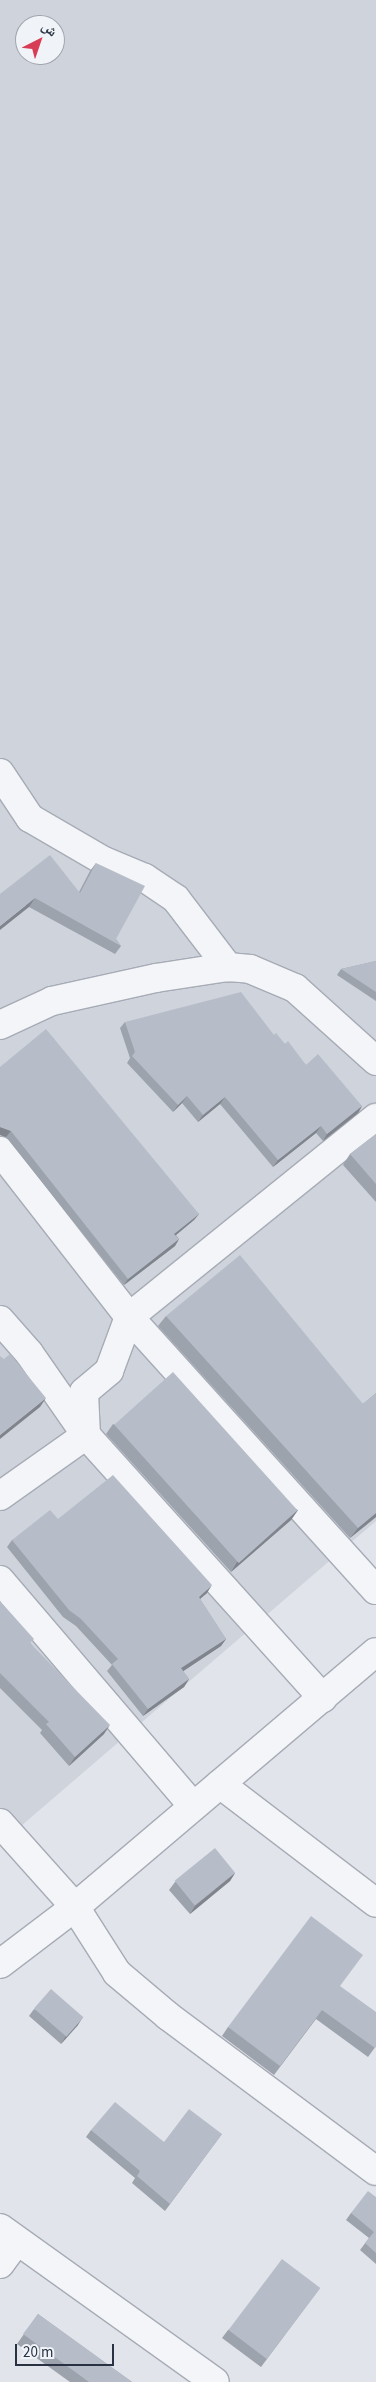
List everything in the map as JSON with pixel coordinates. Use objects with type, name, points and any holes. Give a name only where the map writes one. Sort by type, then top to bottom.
[{"type":"street","points":[[0,773],[30,818],[104,861],[145,878],[176,899],[228,967]]},
{"type":"street","points":[[0,1025],[52,1001],[156,978],[228,967],[250,969],[295,988],[376,1061]]},
{"type":"street","points":[[86,1435],[84,1392],[109,1371],[129,1317],[376,1118]]},
{"type":"street","points":[[0,1151],[129,1317],[376,1590]]},
{"type":"street","points":[[0,1320],[29,1353],[86,1435],[323,1698]]},
{"type":"street","points":[[0,1496],[86,1435]]},
{"type":"street","points":[[0,1580],[193,1806]]},
{"type":"street","points":[[0,1964],[75,1907],[376,1652]]},
{"type":"street","points":[[220,1784],[376,1903]]},
{"type":"street","points":[[0,1822],[75,1907],[117,1973],[168,2016],[376,2171]]},
{"type":"street","points":[[0,2264],[8,2235],[215,2382]]},
{"type":"shaded area","points":[[0,0],[376,0],[376,1521],[0,1844]]},
{"type":"building","points":[[50,855],[80,893],[96,863],[145,886],[116,939],[121,946],[35,898],[0,926],[0,894]]},
{"type":"building","points":[[376,961],[376,992],[341,969]]},
{"type":"building","points":[[241,992],[274,1035],[276,1033],[285,1044],[288,1041],[306,1065],[318,1054],[362,1106],[327,1134],[321,1126],[278,1160],[225,1097],[203,1115],[187,1096],[178,1105],[132,1056],[135,1052],[125,1022]]},
{"type":"building","points":[[46,1029],[199,1214],[174,1234],[179,1239],[128,1279],[11,1131],[0,1127],[0,1067]]},
{"type":"building","points":[[376,1134],[376,1184],[350,1154]]},
{"type":"building","points":[[240,1255],[363,1404],[376,1393],[376,1513],[358,1528],[166,1316]]},
{"type":"building","points":[[10,1354],[46,1398],[0,1435],[0,1356],[4,1359]]},
{"type":"building","points":[[173,1372],[297,1510],[239,1563],[114,1425]]},
{"type":"building","points":[[113,1475],[212,1585],[199,1597],[226,1639],[181,1668],[189,1679],[148,1709],[112,1664],[118,1659],[81,1619],[69,1610],[12,1540],[50,1510],[58,1519]]},
{"type":"building","points":[[0,1601],[34,1639],[30,1643],[110,1725],[75,1757],[46,1724],[49,1722],[0,1673]]},
{"type":"building","points":[[215,1848],[235,1873],[195,1906],[175,1881]]},
{"type":"building","points":[[311,1916],[363,1955],[340,1986],[376,2012],[376,2046],[375,2048],[322,2010],[280,2066],[228,2027]]},
{"type":"building","points":[[51,1989],[83,2017],[66,2037],[34,2009]]},
{"type":"building","points":[[115,2102],[164,2142],[189,2109],[222,2134],[170,2204],[137,2176],[140,2171],[91,2130]]},
{"type":"building","points":[[368,2191],[376,2197],[376,2253],[365,2243],[374,2232],[351,2213]]},
{"type":"building","points":[[282,2259],[320,2288],[267,2359],[228,2330]]},
{"type":"building","points":[[38,2314],[132,2382],[89,2382],[23,2334]]}]
